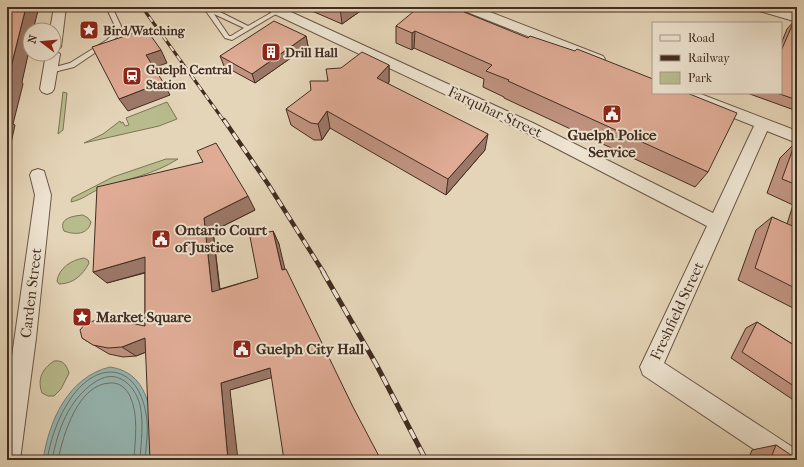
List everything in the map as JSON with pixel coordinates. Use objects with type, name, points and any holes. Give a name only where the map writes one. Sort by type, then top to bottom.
[{"type":"street","points":[[58,22],[60,7]]},
{"type":"street","points":[[466,7],[606,62]]},
{"type":"street","points":[[760,7],[797,18]]},
{"type":"street","name":"Farquhar Street","points":[[274,9],[528,127],[717,223]]},
{"type":"street","points":[[47,89],[52,62]]},
{"type":"street","points":[[687,94],[797,137]]},
{"type":"street","name":"Freshfield Street","points":[[763,124],[651,368],[792,460]]},
{"type":"street","name":"Carden Street","points":[[8,460],[26,338],[42,212],[43,195],[38,175]]},
{"type":"lane","points":[[50,70],[72,65],[110,41],[117,34],[118,26],[109,7]]},
{"type":"lane","points":[[206,7],[226,37],[232,38],[274,9]]},
{"type":"lane","points":[[206,7],[248,28]]},
{"type":"green space","points":[[63,92],[67,93],[63,130],[58,134]]},
{"type":"green space","points":[[167,102],[177,119],[159,126],[84,143],[103,134],[120,121],[121,123],[123,122],[125,126],[129,125],[126,118]]},
{"type":"green space","points":[[166,159],[178,159],[159,169],[99,189],[83,198],[71,202],[72,198],[113,177]]},
{"type":"green space","points":[[83,215],[91,222],[84,232],[72,233],[64,231],[63,223],[65,220],[71,217]]},
{"type":"green space","points":[[84,258],[88,260],[89,263],[81,275],[73,281],[59,284],[57,281],[58,276],[66,265]]},
{"type":"green space","points":[[54,361],[64,363],[69,373],[61,389],[54,396],[48,396],[42,393],[40,379],[46,367]]},
{"type":"water","points":[[110,367],[125,371],[135,379],[143,390],[148,403],[150,417],[151,446],[149,460],[43,460],[50,430],[63,403],[83,380],[95,372]]},
{"type":"building","points":[[7,7],[26,7],[10,71],[12,71],[7,87]]},
{"type":"building","name":"Guelph Police Service","points":[[419,7],[458,7],[467,11],[464,12],[528,38],[530,36],[575,51],[577,49],[652,79],[652,94],[690,94],[737,113],[708,172],[508,81],[509,80],[486,71],[492,65],[415,31],[412,33],[396,26]]},
{"type":"building","name":"Drill Hall","points":[[274,21],[306,36],[252,74],[220,56]]},
{"type":"building","points":[[794,21],[797,22],[797,100],[780,94],[782,94],[782,49]]},
{"type":"building","points":[[146,29],[161,50],[146,55],[163,82],[119,99],[92,47]]},
{"type":"building","points":[[362,52],[389,65],[377,78],[488,134],[448,179],[327,111],[318,124],[311,123],[286,109],[311,90],[310,81],[328,81],[326,69],[341,68]]},
{"type":"building","points":[[216,143],[248,196],[204,218],[212,292],[258,278],[250,237],[273,231],[282,270],[286,269],[353,407],[381,460],[284,460],[270,368],[221,383],[228,460],[150,460],[145,338],[122,347],[108,348],[93,345],[82,338],[80,330],[85,324],[96,320],[110,319],[145,326],[145,257],[93,272],[97,187],[203,162],[197,151]]},
{"type":"building","points":[[795,143],[797,144],[797,185],[782,179]]},
{"type":"building","points":[[772,217],[797,228],[797,289],[755,268]]},
{"type":"building","points":[[757,322],[797,347],[797,388],[742,352]]},
{"type":"building","points":[[776,445],[797,459],[797,460],[770,460]]},
{"type":"railway","points":[[142,7],[224,121]]},
{"type":"railway","points":[[224,120],[268,184],[324,273]]},
{"type":"railway","points":[[323,272],[376,364],[426,460]]},
{"type":"place","name":"Bird/Watching","points":[[89,30]]},
{"type":"place","name":"Drill Hall","points":[[271,52]]},
{"type":"place","name":"Guelph Central Station","points":[[132,76]]},
{"type":"place","name":"Guelph Police Service","points":[[612,114]]},
{"type":"place","name":"Ontario Court of Justice","points":[[161,239]]},
{"type":"place","name":"Market Square","points":[[82,317]]},
{"type":"place","name":"Guelph City Hall","points":[[242,349]]}]
